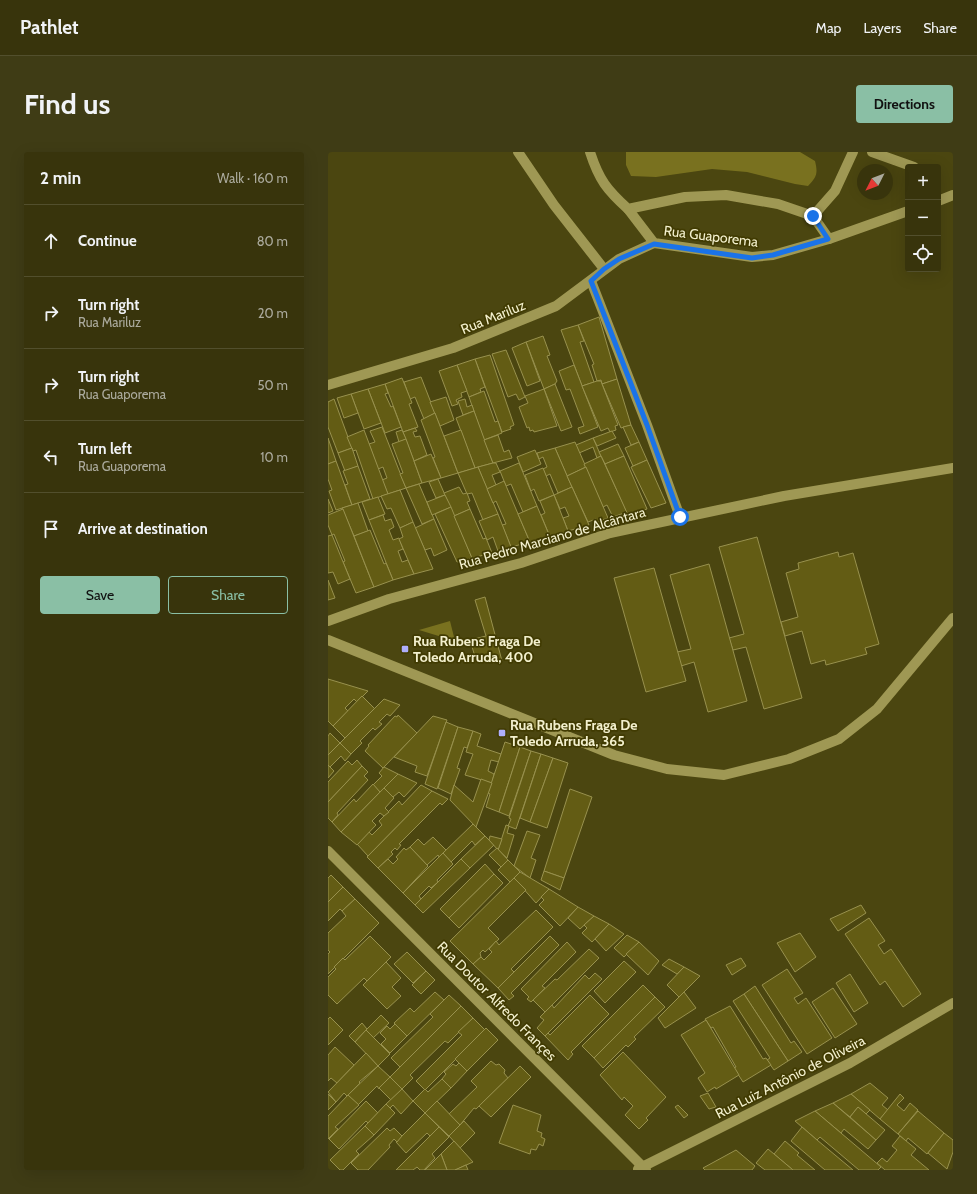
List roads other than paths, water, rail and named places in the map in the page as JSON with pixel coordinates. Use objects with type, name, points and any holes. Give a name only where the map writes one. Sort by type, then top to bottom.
[{"type":"street","points":[[518,152],[554,205],[604,269]]},
{"type":"street","name":"Rua Guaporema","points":[[590,152],[596,170],[608,191],[628,209],[654,244],[752,258],[773,255],[828,239],[905,212]]},
{"type":"street","points":[[828,239],[813,216],[834,190],[853,152]]},
{"type":"street","points":[[872,152],[906,164]]},
{"type":"street","name":"Rua Guaporema","points":[[628,209],[685,196],[726,195],[778,204],[813,216]]},
{"type":"street","points":[[941,197],[953,195]]},
{"type":"street","name":"Rua Mariluz","points":[[328,385],[453,348],[556,306],[619,259],[654,244]]},
{"type":"street","points":[[591,281],[647,425],[680,517]]},
{"type":"street","name":"Rua Pedro Marciano de Alcântara","points":[[328,621],[389,599],[521,563],[610,533],[784,496],[953,468]]},
{"type":"street","points":[[328,640],[614,755],[667,769],[724,775],[789,759],[839,739],[878,709],[953,618]]},
{"type":"street","name":"Rua Doutor Alfredo Françes","points":[[328,851],[642,1169]]},
{"type":"street","name":"Rua Luiz Antônio de Oliveira","points":[[642,1169],[850,1063],[953,1003]]},
{"type":"place","name":"Rua Rubens Fraga De Toledo Arruda, 400","points":[[405,649]]},
{"type":"place","name":"Rua Rubens Fraga De Toledo Arruda, 365","points":[[502,733]]}]
